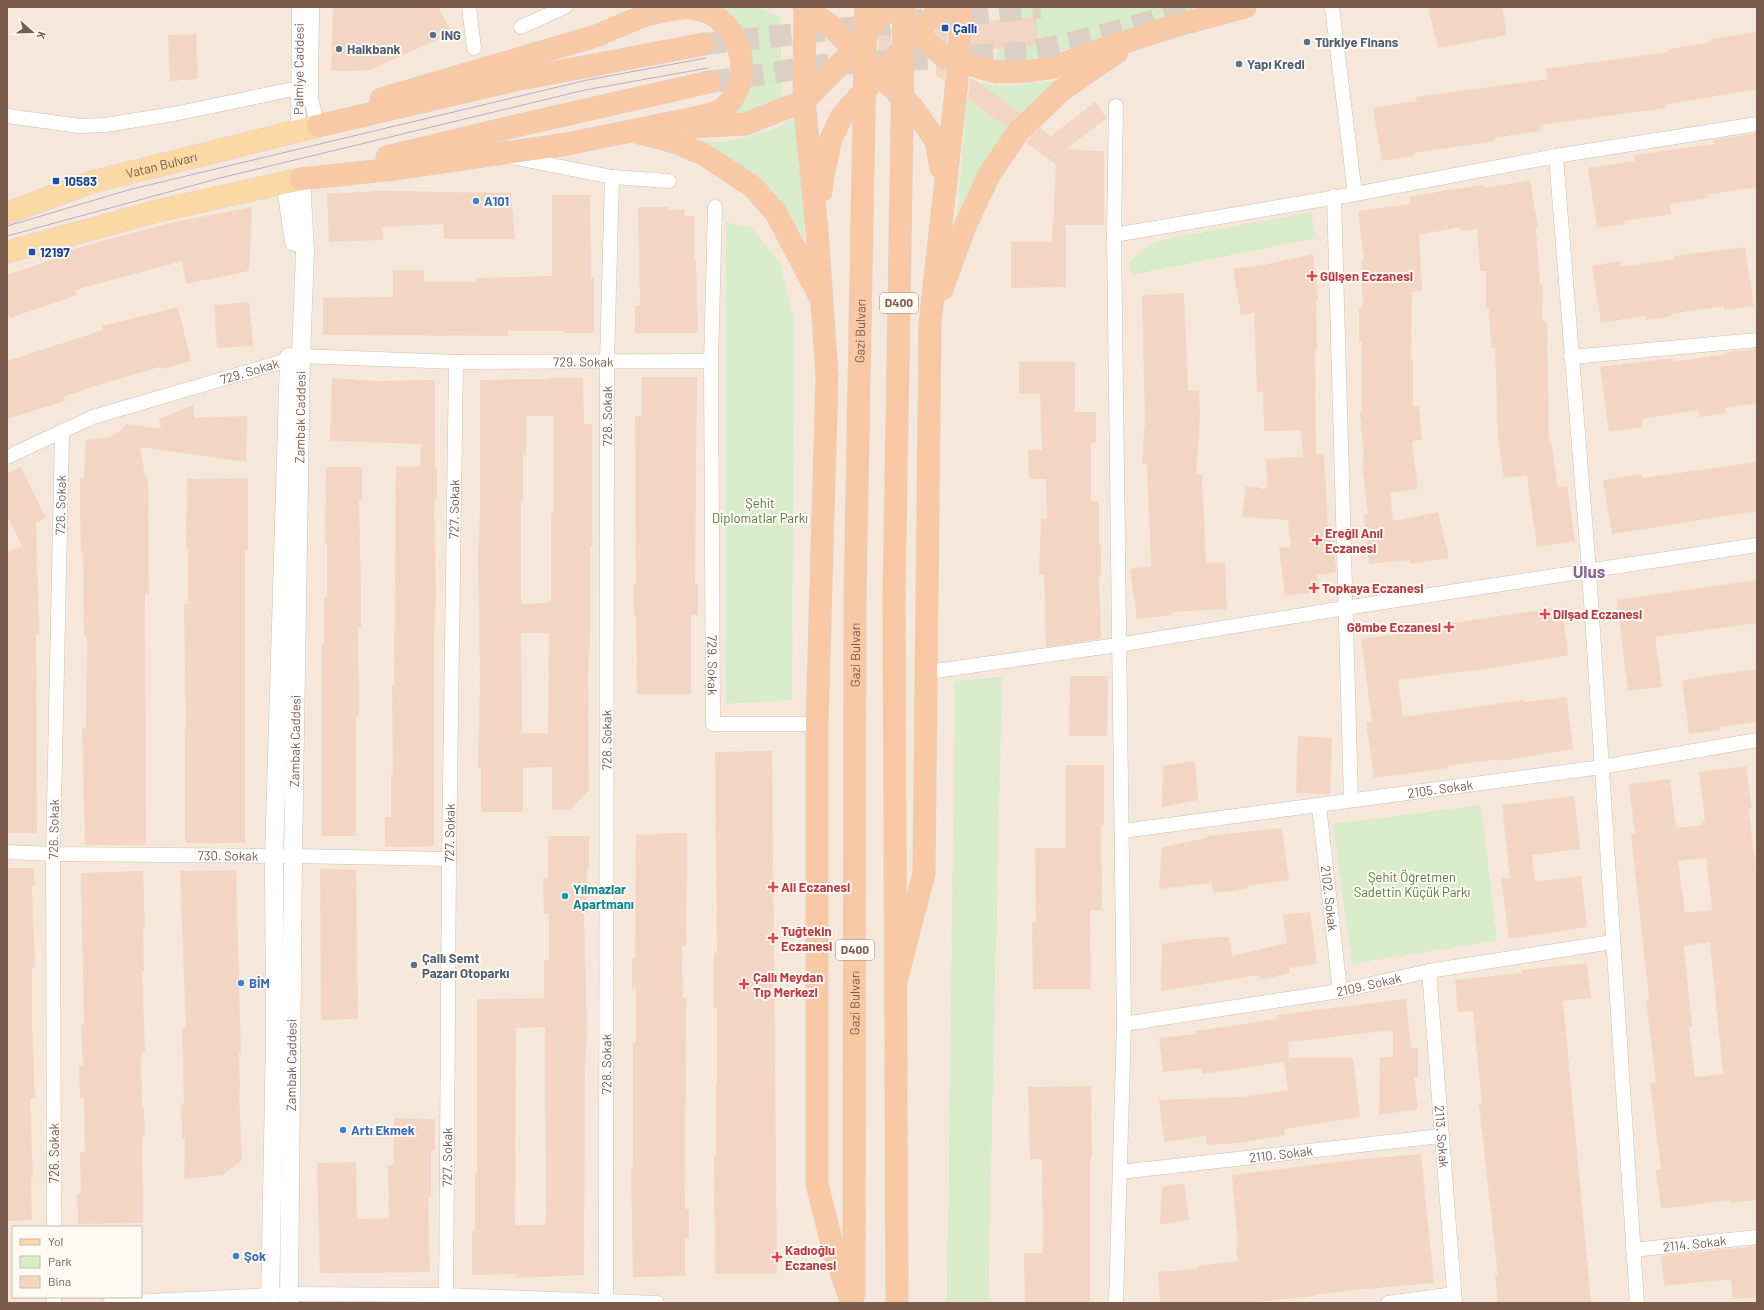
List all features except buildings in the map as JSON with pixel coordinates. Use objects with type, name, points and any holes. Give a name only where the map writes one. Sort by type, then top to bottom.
[{"type":"highway","points":[[805,7],[831,26],[913,108],[936,142],[945,185]]},
{"type":"highway","points":[[805,7],[804,101],[817,230],[827,376],[817,724],[818,1184],[834,1252],[853,1303]]},
{"type":"highway","name":"Gazi Bulvarı","points":[[853,1303],[855,597],[866,7]]},
{"type":"highway","points":[[629,130],[745,124],[804,101],[854,50],[889,7],[944,57],[959,63],[996,72],[1031,71],[1054,67],[1138,37],[1245,7]]},
{"type":"highway","name":"D400","points":[[897,1303],[894,598],[904,7]]},
{"type":"highway","points":[[817,230],[824,170],[831,139],[842,116],[917,32],[943,7]]},
{"type":"highway","points":[[896,985],[924,873],[928,672],[930,323],[959,63],[961,7]]},
{"type":"highway","points":[[293,180],[394,169],[492,153],[567,144],[629,130],[704,116],[723,109],[731,101],[736,92],[742,76],[740,48],[736,37],[713,14],[697,9],[650,9],[596,36],[391,94],[308,129]]},
{"type":"highway","points":[[930,323],[965,226],[990,173],[1018,132],[1062,90],[1138,37]]},
{"type":"highway","points":[[308,129],[515,80],[704,44]]},
{"type":"highway","points":[[293,180],[520,125],[709,82]]},
{"type":"highway","points":[[629,130],[675,142],[689,148],[726,168],[753,187],[776,213],[796,249],[823,305]]},
{"type":"main road","name":"Vatan Bulvarı","points":[[7,213],[92,182],[308,129]]},
{"type":"main road","points":[[7,252],[158,211],[293,180]]},
{"type":"street","name":"Palmiye Caddesi","points":[[299,7],[298,88],[308,129]]},
{"type":"street","name":"Palmiye Caddesi","points":[[308,129],[311,99],[312,7]]},
{"type":"street","points":[[469,7],[474,48]]},
{"type":"street","points":[[521,27],[565,7]]},
{"type":"street","points":[[1332,7],[1355,194]]},
{"type":"street","points":[[7,116],[80,126],[105,125],[174,114],[298,88]]},
{"type":"street","points":[[1116,106],[1114,235],[1118,645],[1123,831],[1124,1024],[1116,1303]]},
{"type":"street","points":[[1114,235],[1334,196],[1355,194],[1556,156],[1757,124]]},
{"type":"street","points":[[492,153],[612,177],[669,181]]},
{"type":"street","points":[[1556,156],[1589,571],[1612,942],[1637,1303]]},
{"type":"street","name":"728. Sokak","points":[[606,1302],[607,362],[612,177]]},
{"type":"street","name":"Zambak Caddesi","points":[[270,1299],[275,1038],[274,857],[295,358],[305,251],[293,180]]},
{"type":"street","points":[[1334,196],[1351,800]]},
{"type":"street","points":[[711,361],[715,207]]},
{"type":"street","points":[[1571,357],[1757,340]]},
{"type":"street","name":"Zambak Caddesi","points":[[289,1299],[295,358]]},
{"type":"street","name":"729. Sokak","points":[[7,457],[94,418],[295,358],[456,362],[711,361],[713,724],[817,724]]},
{"type":"street","name":"727. Sokak","points":[[446,1299],[449,859],[456,362]]},
{"type":"street","name":"726. Sokak","points":[[54,1226],[53,854],[62,432]]},
{"type":"street","points":[[928,672],[1118,645],[1345,608],[1757,546]]},
{"type":"street","name":"2105. Sokak","points":[[1123,831],[1602,767],[1757,740]]},
{"type":"street","name":"2102. Sokak","points":[[1319,806],[1340,991]]},
{"type":"street","name":"730. Sokak","points":[[7,852],[53,854],[449,859]]},
{"type":"street","name":"2109. Sokak","points":[[1124,1024],[1340,991],[1428,971],[1612,942]]},
{"type":"street","name":"2113. Sokak","points":[[1428,971],[1455,1299]]},
{"type":"street","name":"2110. Sokak","points":[[1120,1172],[1441,1136]]},
{"type":"street","name":"2114. Sokak","points":[[1633,1250],[1757,1237]]},
{"type":"street","points":[[110,1303],[270,1299],[446,1299],[657,1303]]},
{"type":"street","points":[[1388,1303],[1455,1299]]},
{"type":"shaded area","points":[[7,7],[1757,7],[1757,1303],[7,1303]]},
{"type":"green space","points":[[721,7],[757,7],[780,17],[782,101],[767,108],[728,116],[749,58],[745,33],[740,25]]},
{"type":"green space","points":[[998,7],[1198,7],[1202,11],[1020,62],[996,61],[1001,30]]},
{"type":"green space","points":[[1061,79],[991,154],[957,213],[967,99],[974,82],[1007,86]]},
{"type":"green space","points":[[792,119],[799,124],[805,240],[785,209],[696,143],[722,141],[757,135],[780,126]]},
{"type":"green space","points":[[1311,212],[1316,238],[1132,275],[1129,263],[1149,245],[1162,240]]},
{"type":"green space","name":"Şehit Diplomatlar Parkı","points":[[726,222],[752,228],[780,264],[794,320],[792,700],[726,704]]},
{"type":"green space","points":[[1002,677],[988,1303],[947,1303],[955,681]]},
{"type":"green space","name":"Şehit Öğretmen Sadettin Küçük Parkı","points":[[1481,805],[1497,940],[1352,964],[1333,824]]},
{"type":"tunnel","points":[[704,44],[1040,7]]},
{"type":"tunnel","points":[[709,82],[823,65],[1030,52],[1099,36],[1201,7]]},
{"type":"tram line","points":[[7,226],[132,189],[587,80],[706,58]]},
{"type":"tram line","points":[[7,236],[220,178],[585,90],[708,68]]},
{"type":"place","name":"Çallı","points":[[945,28]]},
{"type":"place","name":"ING","points":[[433,35]]},
{"type":"place","name":"Türkiye Finans","points":[[1307,42]]},
{"type":"place","name":"Halkbank","points":[[339,49]]},
{"type":"place","name":"Yapı Kredi","points":[[1239,64]]},
{"type":"place","name":"10583","points":[[56,181]]},
{"type":"place","name":"A101","points":[[476,201]]},
{"type":"place","name":"12197","points":[[32,252]]},
{"type":"place","name":"Gülşen Eczanesi","points":[[1312,276]]},
{"type":"place","name":"Ereğli Anıl Eczanesi","points":[[1317,540]]},
{"type":"place","name":"Topkaya Eczanesi","points":[[1314,588]]},
{"type":"place","name":"Dilşad Eczanesi","points":[[1545,614]]},
{"type":"place","name":"Gömbe Eczanesi","points":[[1449,627]]},
{"type":"place","name":"Ali Eczanesi","points":[[773,887]]},
{"type":"place","name":"Yılmazlar Apartmanı","points":[[565,896]]},
{"type":"place","name":"Tuğtekin Eczanesi","points":[[773,938]]},
{"type":"place","name":"Çallı Semt Pazarı Otoparkı","points":[[414,965]]},
{"type":"place","name":"BİM","points":[[241,983]]},
{"type":"place","name":"Çallı Meydan Tıp Merkezi","points":[[744,984]]},
{"type":"place","name":"Artı Ekmek","points":[[343,1130]]},
{"type":"place","name":"Şok","points":[[236,1256]]},
{"type":"place","name":"Kadıoğlu Eczanesi","points":[[777,1257]]},
{"type":"district","name":"Ulus","points":[[1589,572]]}]
